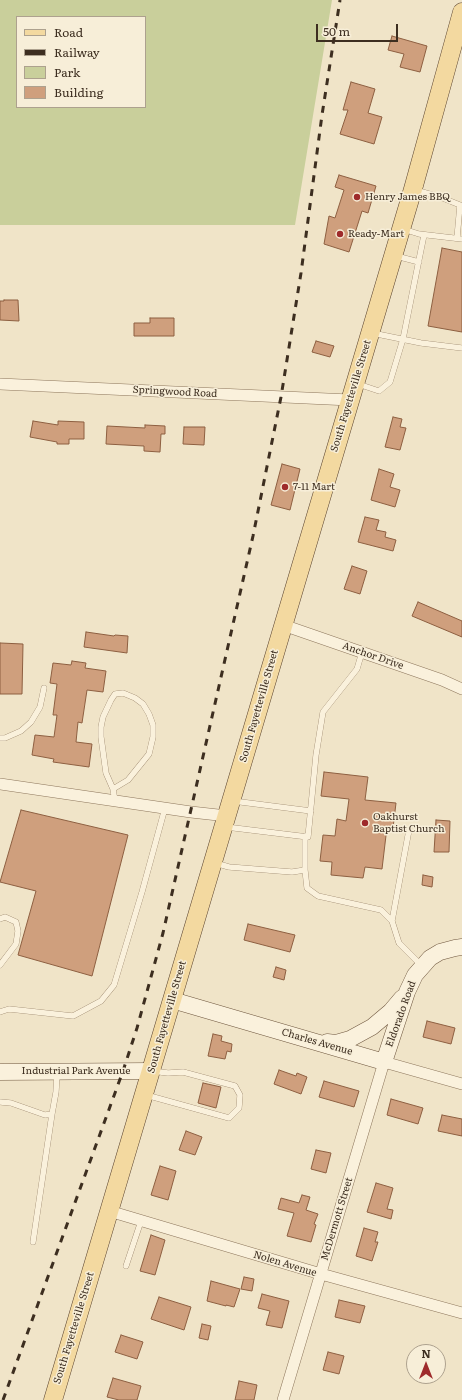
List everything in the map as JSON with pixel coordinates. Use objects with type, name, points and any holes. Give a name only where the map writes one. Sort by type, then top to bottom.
[{"type":"main road","name":"South Fayetteville Street","points":[[53,1400],[413,189],[462,12]]},
{"type":"street","name":"Springwood Road","points":[[0,384],[352,392]]},
{"type":"street","name":"Anchor Drive","points":[[283,625],[442,680],[462,689]]},
{"type":"street","points":[[0,784],[165,808],[228,814]]},
{"type":"street","name":"Eldorado Road","points":[[384,1062],[407,992],[415,974],[430,958],[440,952],[462,947]]},
{"type":"street","points":[[317,1042],[336,1043],[350,1039],[372,1027],[391,1011],[407,992]]},
{"type":"street","name":"Charles Avenue","points":[[172,1000],[462,1084]]},
{"type":"street","name":"McDermott Street","points":[[283,1400],[384,1062]]},
{"type":"street","name":"Industrial Park Avenue","points":[[0,1072],[151,1071]]},
{"type":"street","name":"Nolen Avenue","points":[[109,1211],[321,1274],[462,1312]]},
{"type":"lane","points":[[401,228],[424,235],[459,239],[460,205],[413,189]]},
{"type":"lane","points":[[352,392],[380,390],[390,382],[403,340],[424,235]]},
{"type":"lane","points":[[393,255],[419,262]]},
{"type":"lane","points":[[370,333],[403,340],[462,348]]},
{"type":"lane","points":[[228,814],[308,837],[316,755],[323,712],[356,669],[362,652]]},
{"type":"lane","points":[[0,738],[4,738],[21,731],[31,722],[40,706],[44,688]]},
{"type":"lane","points":[[113,789],[128,780],[149,754],[153,737],[153,726],[149,714],[143,704],[135,698],[123,693],[115,694],[111,700],[103,717],[101,727],[106,773],[113,789],[115,801]]},
{"type":"lane","points":[[0,1012],[9,1009],[73,1016],[101,1001],[114,985],[165,808]]},
{"type":"lane","points":[[228,814],[310,811]]},
{"type":"lane","points":[[409,830],[392,920],[399,943],[422,966]]},
{"type":"lane","points":[[305,836],[305,870],[307,888],[318,896],[381,910],[392,920]]},
{"type":"lane","points":[[213,862],[252,869],[292,872],[305,870]]},
{"type":"lane","points":[[0,919],[5,917],[16,922],[18,930],[16,944],[0,965]]},
{"type":"lane","points":[[33,1242],[56,1092],[57,1071]]},
{"type":"lane","points":[[144,1095],[229,1118],[238,1108],[240,1095],[235,1086],[183,1072],[168,1073],[151,1071]]},
{"type":"lane","points":[[0,1102],[11,1103],[45,1115],[52,1114]]},
{"type":"lane","points":[[126,1266],[141,1221]]},
{"type":"green space","points":[[0,0],[332,0],[295,225],[0,225]]},
{"type":"building","points":[[392,36],[427,46],[420,72],[400,67],[404,54],[388,50]]},
{"type":"building","points":[[351,82],[375,89],[368,113],[382,117],[374,144],[340,134],[348,110],[343,110]]},
{"type":"building","points":[[339,175],[376,186],[368,213],[362,211],[349,252],[324,244],[329,216],[335,218],[344,190],[335,187]]},
{"type":"building","points":[[442,248],[462,252],[462,332],[428,326]]},
{"type":"building","points":[[18,300],[19,321],[0,320],[0,301]]},
{"type":"building","points":[[150,318],[174,318],[174,336],[134,336],[134,323],[150,323]]},
{"type":"building","points":[[316,341],[334,346],[330,357],[312,352]]},
{"type":"building","points":[[393,417],[402,419],[400,427],[406,428],[400,450],[385,447]]},
{"type":"building","points":[[33,421],[58,425],[58,421],[84,422],[84,439],[69,439],[69,444],[57,444],[57,442],[30,437]]},
{"type":"building","points":[[145,425],[165,426],[165,434],[161,434],[160,452],[144,451],[144,446],[106,444],[107,426],[145,428]]},
{"type":"building","points":[[184,427],[205,427],[204,445],[183,444]]},
{"type":"building","points":[[282,464],[300,469],[290,510],[271,505]]},
{"type":"building","points":[[379,469],[394,474],[390,487],[400,490],[395,507],[371,500]]},
{"type":"building","points":[[365,517],[379,520],[376,530],[386,532],[385,537],[396,540],[393,551],[358,542]]},
{"type":"building","points":[[352,566],[367,571],[360,594],[344,589]]},
{"type":"building","points":[[418,602],[462,621],[462,637],[412,616]]},
{"type":"building","points":[[86,632],[114,636],[128,636],[127,653],[84,647]]},
{"type":"building","points":[[0,643],[23,644],[22,694],[0,694]]},
{"type":"building","points":[[72,661],[86,663],[85,668],[106,671],[103,692],[87,690],[82,723],[78,722],[76,742],[92,744],[89,767],[53,762],[54,759],[32,755],[35,735],[54,737],[57,715],[53,715],[57,684],[50,683],[53,663],[71,665]]},
{"type":"building","name":"Oakhurst Baptist Church","points":[[324,772],[368,777],[365,800],[396,803],[393,828],[387,827],[382,869],[365,867],[363,878],[331,875],[332,862],[320,861],[323,835],[335,836],[337,819],[346,821],[349,799],[321,796]]},
{"type":"building","points":[[21,810],[128,835],[92,976],[18,955],[36,891],[0,882]]},
{"type":"building","points":[[436,820],[450,821],[449,852],[434,852]]},
{"type":"building","points":[[423,875],[433,877],[432,887],[422,885]]},
{"type":"building","points":[[248,924],[295,935],[290,952],[244,940]]},
{"type":"building","points":[[276,967],[286,970],[284,980],[273,977]]},
{"type":"building","points":[[427,1021],[455,1028],[451,1044],[423,1037]]},
{"type":"building","points":[[213,1034],[222,1036],[221,1041],[232,1044],[231,1052],[227,1051],[225,1059],[208,1056]]},
{"type":"building","points":[[279,1070],[296,1076],[297,1073],[307,1077],[301,1094],[274,1084]]},
{"type":"building","points":[[324,1081],[359,1091],[354,1107],[319,1097]]},
{"type":"building","points":[[203,1083],[221,1087],[216,1108],[198,1103]]},
{"type":"building","points":[[391,1099],[423,1108],[418,1124],[387,1115]]},
{"type":"building","points":[[442,1115],[462,1119],[462,1136],[438,1131]]},
{"type":"building","points":[[186,1131],[202,1137],[195,1155],[179,1150]]},
{"type":"building","points":[[316,1150],[331,1153],[326,1173],[311,1169]]},
{"type":"building","points":[[160,1166],[176,1171],[168,1200],[151,1195]]},
{"type":"building","points":[[376,1183],[393,1188],[387,1209],[393,1210],[391,1219],[367,1212]]},
{"type":"building","points":[[302,1195],[310,1197],[306,1210],[318,1214],[314,1224],[316,1225],[311,1242],[287,1236],[294,1213],[278,1209],[281,1198],[299,1203]]},
{"type":"building","points":[[364,1228],[378,1232],[375,1242],[378,1242],[372,1261],[356,1256]]},
{"type":"building","points":[[151,1235],[165,1240],[155,1275],[140,1271]]},
{"type":"building","points":[[244,1277],[254,1279],[252,1291],[241,1289]]},
{"type":"building","points":[[211,1281],[240,1289],[234,1307],[207,1301]]},
{"type":"building","points":[[262,1294],[289,1301],[282,1328],[266,1325],[270,1311],[258,1308]]},
{"type":"building","points":[[159,1297],[191,1307],[184,1330],[151,1319]]},
{"type":"building","points":[[339,1300],[365,1306],[360,1323],[335,1317]]},
{"type":"building","points":[[202,1324],[211,1326],[208,1340],[199,1338]]},
{"type":"building","points":[[121,1335],[143,1342],[137,1359],[115,1352]]},
{"type":"building","points":[[328,1352],[344,1356],[339,1374],[323,1370]]},
{"type":"building","points":[[113,1378],[141,1386],[137,1400],[119,1400],[107,1397]]},
{"type":"building","points":[[239,1381],[257,1385],[254,1400],[235,1400]]},
{"type":"railway","points":[[3,1400],[123,1071],[137,1028],[163,933],[253,536],[281,397],[301,273],[322,115],[340,0]]},
{"type":"place","name":"Henry James BBQ","points":[[357,197]]},
{"type":"place","name":"Ready-Mart","points":[[340,234]]},
{"type":"place","name":"7-11 Mart","points":[[285,487]]},
{"type":"place","name":"Oakhurst Baptist Church","points":[[365,823]]}]
